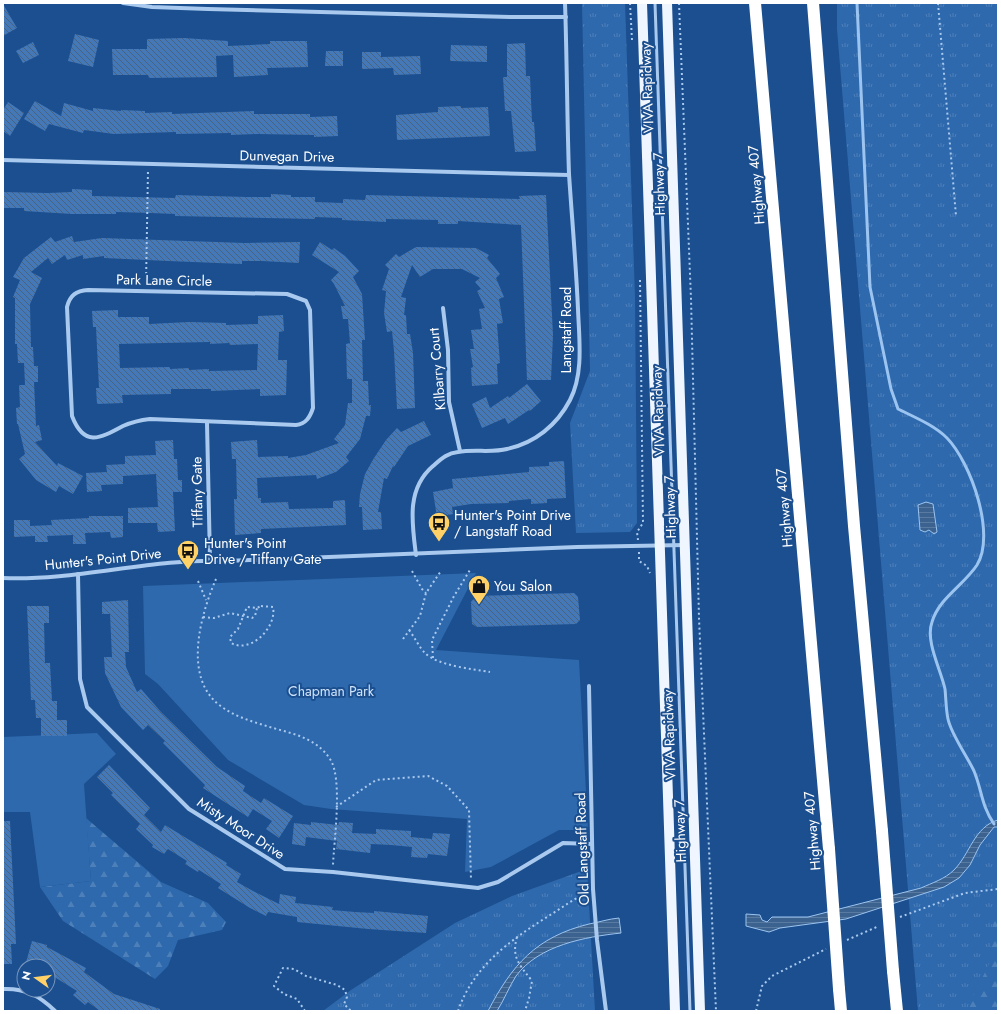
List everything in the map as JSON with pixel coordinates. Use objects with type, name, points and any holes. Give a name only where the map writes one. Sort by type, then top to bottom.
[{"type":"highway","name":"Highway 407","points":[[755,3],[841,1011]]},
{"type":"highway","points":[[813,3],[821,83],[854,526],[897,1011]]},
{"type":"highway","points":[[821,3],[821,83]]},
{"type":"main road","name":"Highway 7","points":[[642,3],[658,545],[675,1011]]},
{"type":"main road","name":"Highway 7","points":[[667,3],[686,545],[700,1011]]},
{"type":"street","points":[[123,3],[152,7],[511,18],[566,17]]},
{"type":"street","name":"Langstaff Road","points":[[416,555],[412,507],[414,493],[420,480],[442,458],[450,453],[460,451],[505,450],[523,445],[541,435],[554,423],[570,400],[576,385],[580,340],[570,175],[565,3]]},
{"type":"street","name":"Dunvegan Drive","points":[[3,160],[570,175]]},
{"type":"street","name":"Park Lane Circle","points":[[88,290],[287,294],[306,301],[310,310],[314,408],[309,418],[301,424],[296,425],[207,422],[142,420],[103,437],[92,438],[85,436],[75,423],[71,402],[67,307],[69,298],[79,291],[88,290]]},
{"type":"street","name":"Kilbarry Court","points":[[443,308],[448,350],[449,402],[460,451]]},
{"type":"street","name":"Tiffany Gate","points":[[207,422],[210,560]]},
{"type":"street","name":"Hunter's Point Drive","points":[[3,578],[22,579],[210,560],[226,561],[686,545]]},
{"type":"street","name":"Misty Moor Drive","points":[[78,574],[80,679],[88,707],[189,809],[285,869],[333,872],[478,888],[498,882],[563,844],[592,844]]},
{"type":"street","name":"Old Langstaff Road","points":[[589,686],[593,889],[596,909],[597,940],[606,1011]]},
{"type":"street","points":[[3,988],[15,988],[40,996],[55,1011]]},
{"type":"lane","name":"VIVA Rapidway","points":[[655,3],[690,1011]]},
{"type":"path","points":[[630,3],[632,43]]},
{"type":"path","points":[[679,3],[691,298],[699,618],[716,1011]]},
{"type":"path","points":[[938,3],[956,216]]},
{"type":"path","points":[[146,291],[148,164]]},
{"type":"path","points":[[637,532],[643,523],[640,272]]},
{"type":"path","points":[[433,658],[432,640],[470,570]]},
{"type":"path","points":[[412,571],[422,589],[426,593]]},
{"type":"path","points":[[404,638],[420,616],[426,593],[441,571]]},
{"type":"path","points":[[216,579],[207,601],[203,617],[197,660],[201,684],[217,703],[238,716],[307,738],[319,747],[331,760],[336,784],[333,872]]},
{"type":"path","points":[[198,581],[207,601]]},
{"type":"path","points":[[261,606],[273,607],[273,621],[262,637],[245,646],[237,646],[231,643],[230,637],[238,629],[247,607],[257,608],[261,606]]},
{"type":"path","points":[[203,617],[214,618],[230,613],[252,618],[255,616],[257,608]]},
{"type":"path","points":[[409,630],[426,654],[433,658],[445,664],[490,672]]},
{"type":"path","points":[[336,807],[376,780],[428,776],[447,786],[469,810],[471,887]]},
{"type":"path","points":[[458,1011],[462,999],[474,979],[493,957],[518,936],[571,900],[593,889]]},
{"type":"path","points":[[893,919],[965,893],[998,889]]},
{"type":"path","points":[[844,941],[879,926]]},
{"type":"path","points":[[518,936],[514,947],[515,959],[532,981],[529,998],[524,1011]]},
{"type":"path","points":[[756,1011],[762,986],[772,976],[830,948]]},
{"type":"path","points":[[305,1011],[297,999],[284,994],[274,986],[283,968],[294,968],[306,976],[337,985],[345,990],[347,997],[344,1004],[351,1011]]},
{"type":"green space","points":[[582,3],[625,3],[635,297],[637,523],[630,532],[576,533],[570,423],[590,371]]},
{"type":"green space","points":[[837,3],[998,3],[998,1011],[918,1011],[837,29]]},
{"type":"green space","name":"Chapman Park","points":[[476,573],[436,650],[579,660],[588,830],[559,830],[491,867],[465,872],[467,819],[331,809],[304,805],[228,760],[158,684],[145,674],[143,586]]},
{"type":"green space","points":[[97,733],[116,754],[84,784],[91,881],[40,887],[30,812],[3,812],[3,737]]},
{"type":"green space","points":[[86,818],[161,882],[208,903],[226,922],[222,930],[178,940],[168,966],[155,979],[63,921],[40,887],[91,881]]},
{"type":"green space","points":[[587,869],[595,1011],[323,1011],[351,990],[455,923],[512,896]]},
{"type":"green space","points":[[998,913],[998,1011],[966,1011],[994,954],[989,941],[995,916]]},
{"type":"shaded area","points":[[926,502],[933,504],[937,532],[934,534],[929,530],[925,532],[920,530],[918,505]]},
{"type":"shaded area","points":[[998,820],[998,827],[994,827],[980,845],[970,865],[959,878],[944,887],[846,919],[780,928],[769,932],[746,926],[746,914],[760,915],[762,920],[767,922],[772,917],[808,917],[921,888],[947,876],[954,870],[960,864],[973,842],[983,829]]},
{"type":"shaded area","points":[[619,918],[621,933],[593,937],[564,944],[537,957],[526,965],[516,976],[497,1011],[488,1011],[506,980],[528,955],[540,945],[570,930],[589,924]]},
{"type":"building","points":[[3,4],[17,28],[3,36]]},
{"type":"building","points":[[75,34],[99,40],[93,67],[68,61]]},
{"type":"building","points":[[184,38],[228,41],[228,46],[270,44],[270,41],[307,41],[308,67],[267,68],[268,75],[234,77],[233,55],[216,56],[217,77],[149,78],[148,75],[113,75],[112,49],[147,49],[147,39]]},
{"type":"building","points":[[33,42],[39,55],[23,63],[16,51]]},
{"type":"building","points":[[525,43],[526,76],[530,76],[532,122],[534,122],[536,151],[515,152],[511,111],[505,111],[503,77],[507,77],[507,44]]},
{"type":"building","points":[[451,45],[487,46],[487,62],[450,61]]},
{"type":"building","points":[[326,51],[343,51],[343,66],[325,66]]},
{"type":"building","points":[[362,52],[381,52],[381,57],[420,56],[421,74],[394,75],[393,68],[362,69]]},
{"type":"building","points":[[35,101],[61,116],[64,103],[93,111],[93,108],[121,111],[145,111],[145,113],[172,112],[172,114],[254,111],[254,114],[310,114],[310,117],[337,116],[338,136],[314,137],[314,135],[258,134],[231,135],[231,133],[176,134],[176,132],[114,134],[84,130],[83,133],[49,124],[45,131],[24,119]]},
{"type":"building","points":[[8,102],[24,113],[10,136],[3,131],[3,110]]},
{"type":"building","points":[[461,106],[461,108],[488,107],[490,136],[397,140],[396,115],[438,112],[438,107]]},
{"type":"building","points":[[72,189],[92,190],[92,196],[175,198],[176,195],[271,197],[271,194],[291,195],[291,197],[315,197],[315,202],[343,203],[343,199],[365,200],[366,195],[520,199],[519,196],[546,195],[553,335],[551,380],[527,380],[521,225],[458,221],[458,224],[438,224],[438,220],[386,219],[386,222],[315,217],[315,219],[175,216],[175,214],[116,212],[116,214],[72,214],[24,211],[24,208],[3,208],[3,192],[72,192]]},
{"type":"building","points":[[72,236],[74,242],[102,238],[245,243],[300,242],[299,263],[242,261],[242,264],[104,258],[104,256],[83,259],[83,255],[67,260],[65,255],[52,264],[48,258],[31,272],[42,278],[30,304],[31,347],[33,347],[34,366],[38,366],[38,382],[34,382],[36,426],[39,425],[42,440],[35,442],[57,466],[58,463],[83,476],[73,494],[59,486],[56,492],[36,480],[19,459],[25,454],[17,424],[16,408],[20,407],[19,385],[25,385],[24,363],[18,363],[17,344],[15,344],[15,298],[13,297],[20,280],[13,277],[24,258],[51,237],[55,242]]},
{"type":"building","points":[[320,242],[332,250],[334,248],[345,256],[359,271],[353,277],[362,294],[365,340],[362,340],[363,381],[368,381],[369,405],[371,405],[370,416],[366,416],[360,439],[346,457],[349,461],[336,472],[317,479],[316,475],[257,478],[258,498],[261,498],[261,503],[288,502],[289,509],[333,508],[333,501],[345,500],[346,525],[261,529],[261,533],[235,535],[234,499],[237,499],[236,459],[232,459],[231,442],[257,440],[258,457],[288,456],[288,458],[306,455],[339,443],[334,439],[345,425],[348,403],[352,403],[352,379],[347,379],[346,344],[350,343],[348,319],[343,319],[341,306],[345,306],[331,280],[339,272],[312,255]]},
{"type":"building","points":[[416,247],[476,248],[489,255],[487,258],[500,274],[496,278],[504,297],[499,299],[503,323],[497,324],[500,363],[497,364],[498,384],[472,386],[471,368],[473,367],[470,349],[474,349],[471,330],[482,329],[479,309],[485,308],[477,291],[481,289],[475,282],[480,278],[462,269],[433,269],[420,277],[412,265],[401,297],[406,298],[404,315],[406,315],[407,334],[410,334],[413,353],[415,408],[397,409],[392,331],[387,332],[384,313],[386,291],[382,290],[389,269],[385,265],[396,254],[399,257]]},
{"type":"building","points":[[118,310],[118,317],[149,317],[149,324],[189,322],[226,323],[226,325],[258,324],[258,316],[283,315],[284,331],[279,332],[278,360],[287,360],[286,395],[260,396],[260,389],[211,391],[211,389],[171,389],[171,394],[122,395],[123,403],[97,404],[96,388],[99,388],[96,327],[93,327],[92,311]],"holes":[[[210,342],[210,344],[258,344],[257,370],[209,371],[209,369],[189,370],[189,368],[170,369],[170,367],[120,368],[119,344]]]},
{"type":"building","points":[[527,384],[541,401],[530,411],[529,410],[508,424],[505,418],[482,428],[472,404],[486,397],[490,408],[508,396],[509,398]]},
{"type":"building","points":[[424,421],[431,435],[408,446],[394,467],[393,466],[387,479],[384,478],[378,512],[381,512],[382,529],[363,530],[362,507],[359,507],[360,494],[365,474],[386,440],[397,428],[401,432]]},
{"type":"building","points":[[173,440],[174,459],[177,459],[178,480],[182,480],[182,492],[173,492],[175,531],[158,532],[157,523],[128,523],[128,508],[158,507],[156,474],[123,476],[123,484],[101,485],[102,491],[87,492],[86,473],[107,472],[106,465],[125,464],[125,456],[156,455],[155,441]]},
{"type":"building","points":[[564,461],[566,498],[547,499],[547,503],[531,504],[531,499],[509,501],[509,503],[471,504],[452,507],[453,514],[437,517],[433,492],[453,488],[452,479],[529,472],[529,467],[549,466],[549,462]]},
{"type":"building","points":[[89,516],[123,516],[123,537],[111,538],[110,532],[85,533],[86,544],[73,544],[73,535],[47,536],[48,542],[35,542],[35,536],[14,537],[14,520],[30,520],[30,526],[52,525],[51,520],[89,518]]},
{"type":"building","points":[[574,593],[578,597],[580,620],[576,624],[477,627],[472,624],[471,602],[476,596]]},
{"type":"building","points":[[128,600],[129,652],[125,652],[126,667],[137,692],[141,689],[161,712],[217,767],[245,786],[243,791],[261,803],[264,798],[293,816],[279,838],[266,829],[272,821],[253,809],[248,817],[203,788],[205,785],[163,743],[165,741],[148,725],[143,730],[121,707],[105,673],[104,657],[112,657],[110,614],[102,614],[102,602]]},
{"type":"building","points":[[27,606],[49,606],[49,623],[44,623],[45,663],[50,663],[52,701],[57,701],[57,720],[67,720],[67,736],[41,736],[41,718],[36,718],[35,700],[31,700]]},
{"type":"building","points":[[109,765],[150,808],[144,815],[161,832],[165,825],[227,863],[226,865],[241,874],[237,882],[253,891],[279,904],[280,894],[296,897],[295,903],[333,907],[332,910],[374,913],[374,911],[428,916],[426,933],[297,922],[297,917],[268,912],[266,916],[250,908],[218,888],[221,884],[199,870],[198,872],[185,864],[187,861],[168,849],[164,854],[152,847],[153,845],[136,829],[140,824],[111,795],[113,793],[97,777]]},
{"type":"building","points":[[3,821],[10,821],[16,944],[11,944],[12,964],[3,964]]},
{"type":"building","points":[[311,822],[338,825],[339,822],[353,823],[352,833],[376,834],[376,829],[411,831],[411,837],[432,839],[433,833],[450,834],[447,856],[428,854],[427,858],[411,857],[412,847],[391,845],[371,844],[370,853],[336,849],[337,841],[306,837],[305,846],[292,844],[294,823],[311,825]]},
{"type":"building","points":[[32,941],[47,945],[47,947],[86,968],[84,972],[114,994],[160,1009],[160,1011],[100,1011],[88,1002],[85,1005],[73,995],[77,991],[56,978],[56,958],[27,958]]},
{"type":"waterway","points":[[857,3],[870,287],[891,389],[898,409],[942,433],[956,449],[972,481],[982,518],[984,536],[982,552],[977,565],[940,606],[935,613],[930,630],[934,656],[945,689],[948,719],[956,738],[974,771],[984,804],[994,824]]},
{"type":"place","name":"Hunter's Point Drive / Langstaff Road","points":[[439,542]]},
{"type":"place","name":"Hunter's Point Drive / Tiffany Gate","points":[[188,570]]},
{"type":"place","name":"You Salon","points":[[479,606]]}]
